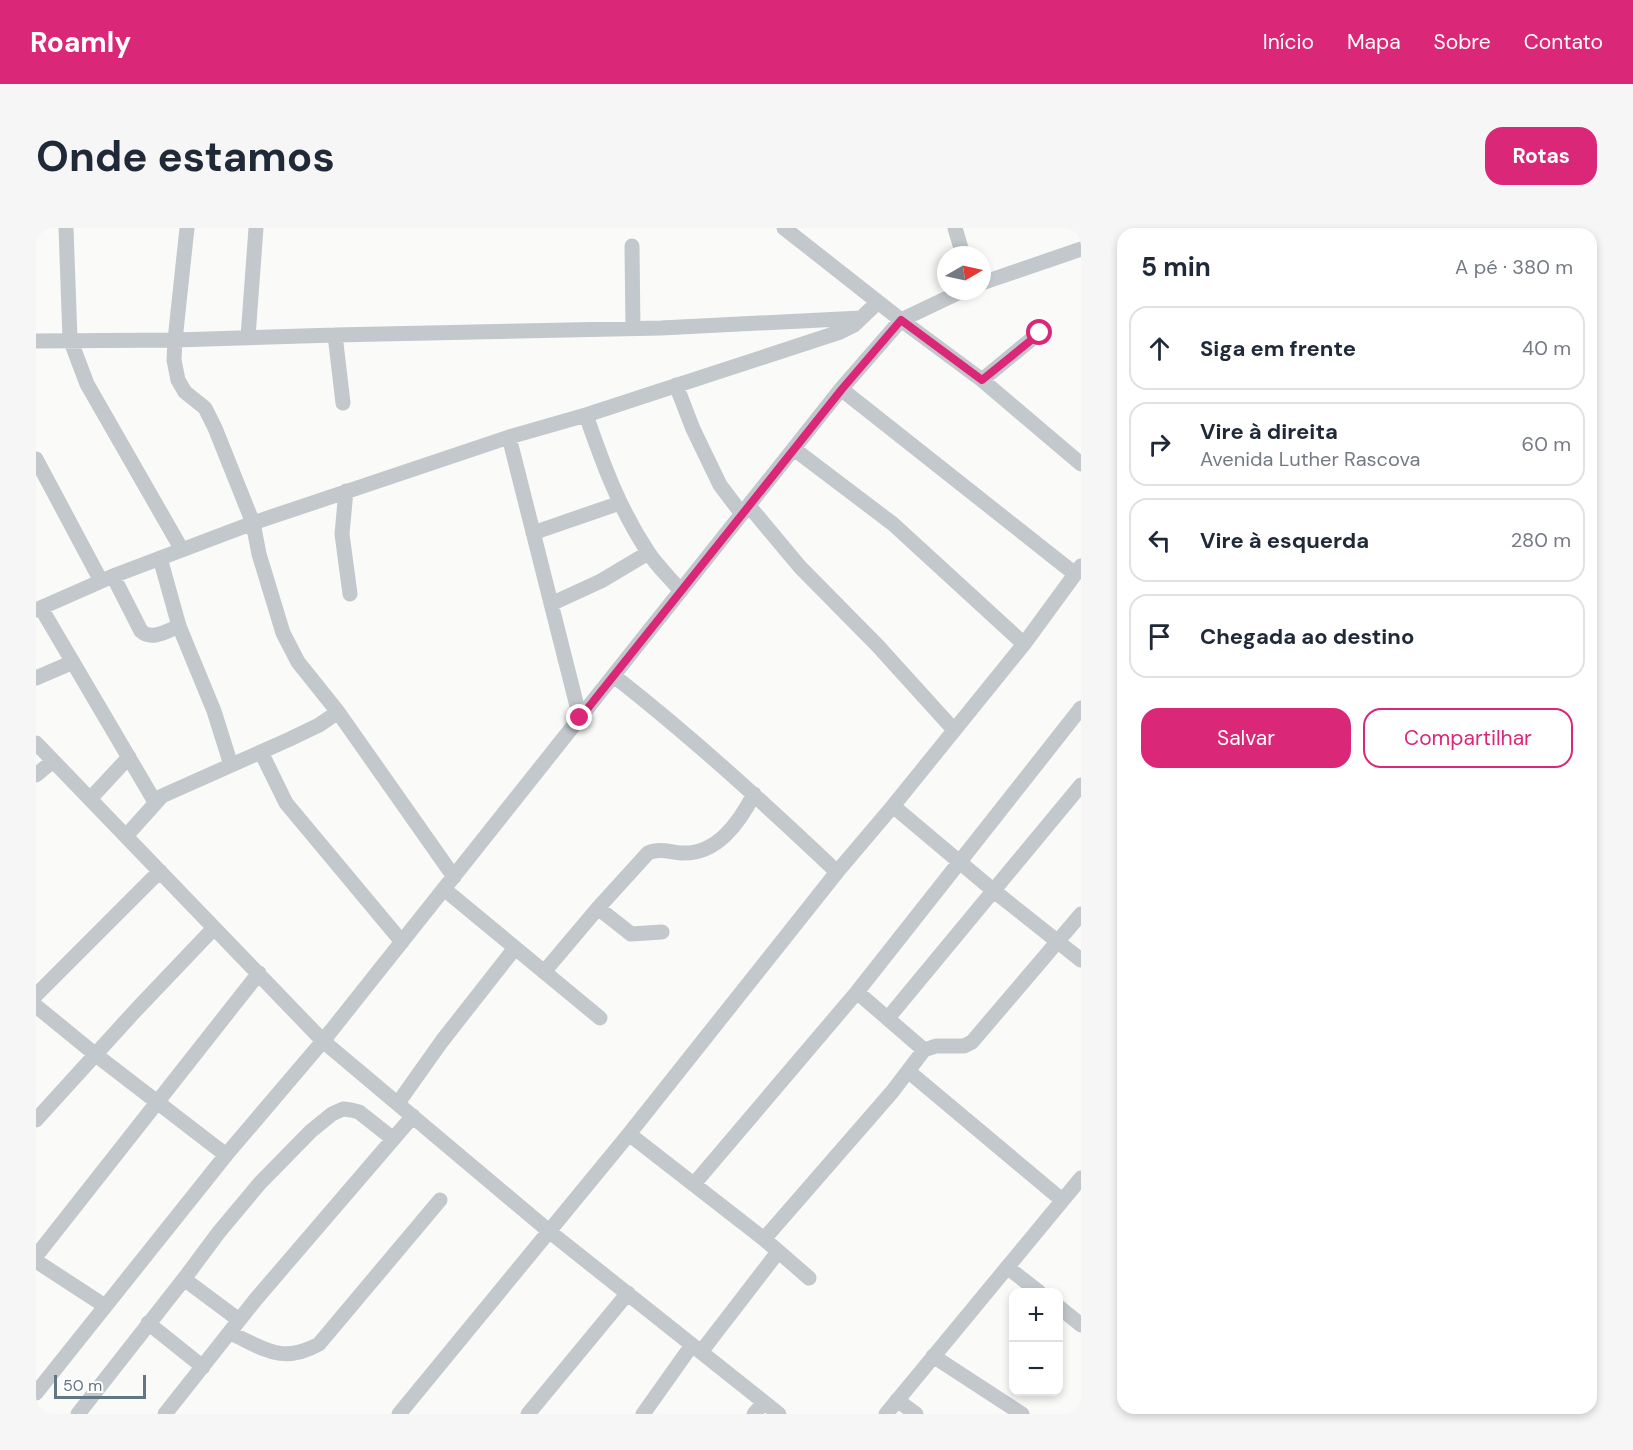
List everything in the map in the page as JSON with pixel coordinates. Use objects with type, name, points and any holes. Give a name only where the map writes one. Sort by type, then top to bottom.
[{"type":"street","points":[[66,228],[70,339],[87,384],[182,550]]},
{"type":"street","points":[[188,228],[175,340],[174,360],[178,380],[185,392],[200,403],[210,418],[253,523],[259,554],[283,633],[309,678],[338,712],[454,877]]},
{"type":"street","points":[[248,337],[256,228]]},
{"type":"street","points":[[784,228],[982,380],[1081,464]]},
{"type":"street","points":[[955,228],[960,246]]},
{"type":"street","points":[[632,246],[633,328]]},
{"type":"street","points":[[991,280],[1081,249]]},
{"type":"street","points":[[36,1393],[225,1155],[323,1041],[842,389],[901,320],[943,300]]},
{"type":"street","points":[[155,802],[73,662],[39,609],[107,578],[253,523],[509,437],[586,415],[840,332],[861,318],[878,302]]},
{"type":"street","points":[[36,341],[175,340],[633,328],[861,318]]},
{"type":"street","points":[[982,380],[1040,333]]},
{"type":"street","points":[[335,335],[342,403]]},
{"type":"street","points":[[676,385],[693,429],[720,485],[877,645],[954,730]]},
{"type":"street","points":[[399,1414],[550,1232],[837,872],[1024,644],[1078,570],[842,389]]},
{"type":"street","points":[[586,415],[609,482],[648,553],[681,591]]},
{"type":"street","points":[[509,437],[580,718]]},
{"type":"street","points":[[794,449],[893,524],[1024,644]]},
{"type":"street","points":[[36,459],[141,631],[146,635],[154,635],[179,626]]},
{"type":"street","points":[[346,491],[342,534],[351,594]]},
{"type":"street","points":[[533,533],[620,502]]},
{"type":"street","points":[[551,604],[601,581],[648,553]]},
{"type":"street","points":[[160,558],[179,626],[211,702],[231,765]]},
{"type":"street","points":[[36,678],[73,662]]},
{"type":"street","points":[[614,676],[754,794],[837,872]]},
{"type":"street","points":[[126,836],[162,796],[319,725],[338,712]]},
{"type":"street","points":[[694,1184],[857,993],[1079,714]]},
{"type":"street","points":[[36,743],[323,1041],[550,1232],[696,1348],[759,1408],[779,1414]]},
{"type":"street","points":[[261,752],[286,803],[402,942]]},
{"type":"street","points":[[90,799],[129,757]]},
{"type":"street","points":[[36,775],[53,761]]},
{"type":"street","points":[[888,1018],[1081,785]]},
{"type":"street","points":[[544,972],[598,908],[648,854],[654,851],[693,853],[710,847],[737,823],[754,794]]},
{"type":"street","points":[[893,806],[1081,960]]},
{"type":"street","points":[[36,994],[160,871]]},
{"type":"street","points":[[444,889],[600,1018]]},
{"type":"street","points":[[598,908],[631,934],[662,932]]},
{"type":"street","points":[[764,1239],[924,1050],[936,1046],[964,1046],[972,1042],[1081,914]]},
{"type":"street","points":[[36,1120],[214,928]]},
{"type":"street","points":[[398,1104],[442,1041],[515,948]]},
{"type":"street","points":[[36,1256],[259,974]]},
{"type":"street","points":[[857,993],[924,1050]]},
{"type":"street","points":[[36,1006],[156,1103],[225,1155]]},
{"type":"street","points":[[908,1071],[1062,1200]]},
{"type":"street","points":[[79,1414],[219,1232],[260,1183],[283,1158],[332,1114],[343,1109],[359,1112],[392,1138]]},
{"type":"street","points":[[165,1414],[239,1320],[413,1116]]},
{"type":"street","points":[[629,1134],[764,1239],[809,1278]]},
{"type":"street","points":[[886,1414],[1081,1179]]},
{"type":"street","points":[[230,1333],[281,1355],[296,1353],[319,1344],[440,1200]]},
{"type":"street","points":[[643,1414],[778,1252]]},
{"type":"street","points":[[36,1261],[105,1306]]},
{"type":"street","points":[[1007,1268],[1033,1288]]},
{"type":"street","points":[[184,1279],[239,1320]]},
{"type":"street","points":[[528,1414],[628,1293]]},
{"type":"street","points":[[1063,1310],[1081,1325]]},
{"type":"street","points":[[148,1323],[203,1367]]},
{"type":"street","points":[[933,1356],[1022,1414]]},
{"type":"street","points":[[897,1400],[916,1414]]},
{"type":"route","points":[[580,718],[842,389],[901,320],[982,380],[1040,333]]}]
